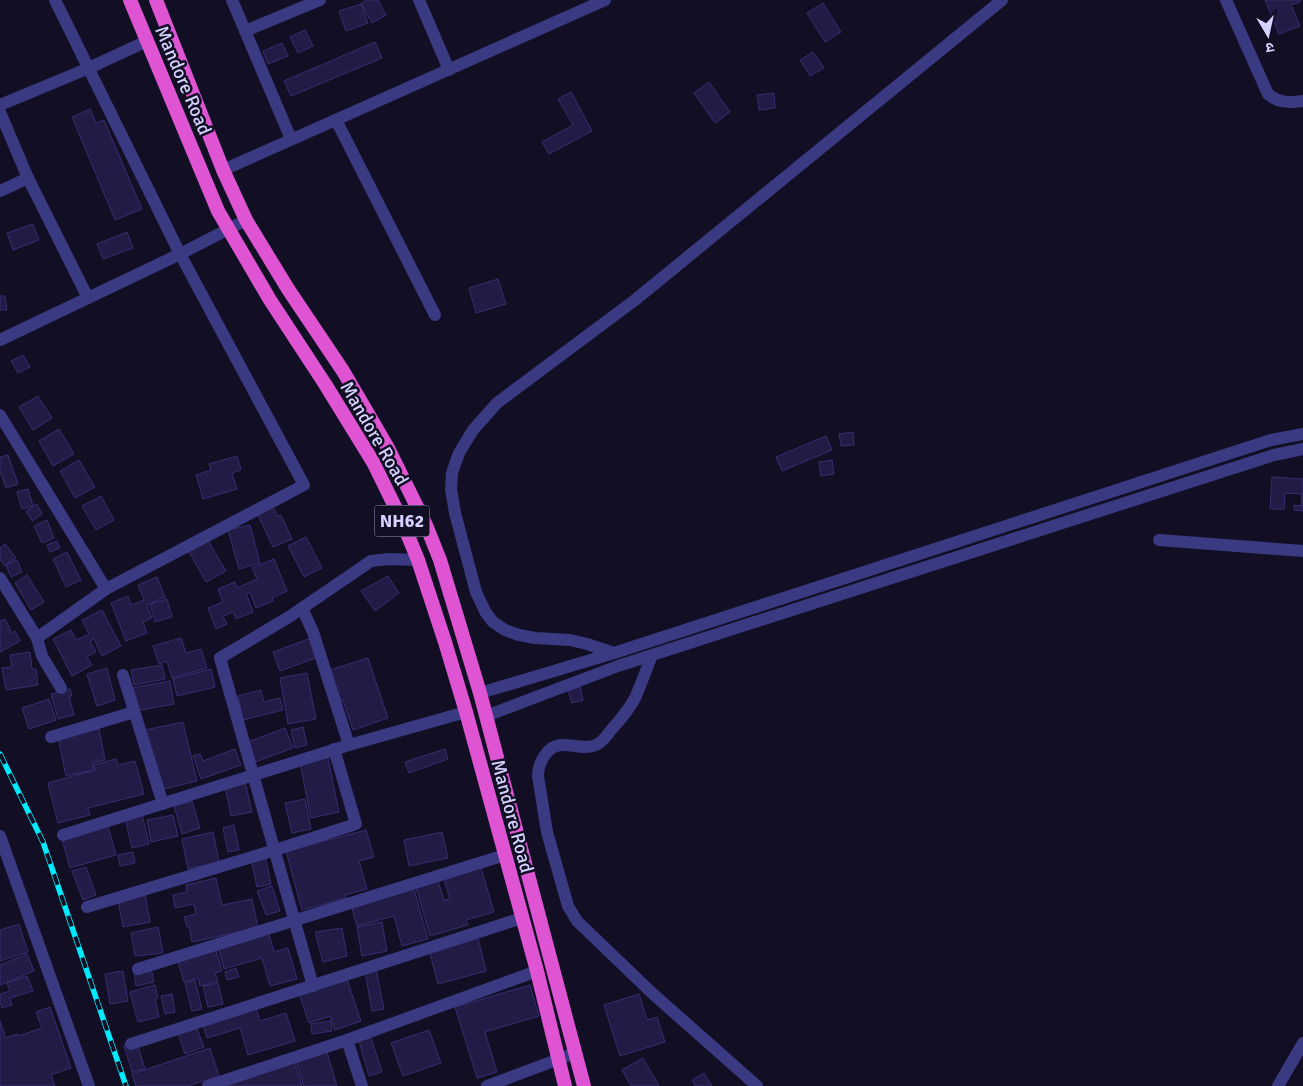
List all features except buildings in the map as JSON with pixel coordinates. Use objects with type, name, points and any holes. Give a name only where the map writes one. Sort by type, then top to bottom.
[{"type":"highway","name":"Mandore Road","points":[[130,0],[218,211],[270,300],[373,462],[402,521],[418,560],[466,712],[537,971],[565,1086]]},
{"type":"highway","name":"Mandore Road","points":[[156,0],[223,170],[246,220],[288,289],[343,371],[388,448],[426,525],[440,560],[480,693],[584,1086]]},
{"type":"street","points":[[37,638],[106,589],[304,485],[180,254],[54,0]]},
{"type":"street","points":[[232,0],[291,139]]},
{"type":"street","points":[[245,31],[320,0]]},
{"type":"street","points":[[419,0],[448,70]]},
{"type":"street","points":[[223,170],[604,0]]},
{"type":"street","points":[[614,653],[570,640],[519,635],[505,630],[493,622],[486,613],[476,592],[455,513],[451,489],[452,473],[473,430],[497,402],[635,300],[1002,0]]},
{"type":"street","points":[[1226,0],[1265,89],[1272,98],[1285,102],[1303,101]]},
{"type":"street","points":[[0,105],[89,68],[147,41]]},
{"type":"street","points":[[0,112],[28,178],[88,298]]},
{"type":"street","points":[[336,120],[435,314]]},
{"type":"street","points":[[0,190],[28,178]]},
{"type":"street","points":[[0,340],[180,254],[246,220]]},
{"type":"street","points":[[0,415],[106,589]]},
{"type":"street","points":[[480,693],[614,653],[1270,440],[1303,434]]},
{"type":"street","points":[[1270,440],[1274,454]]},
{"type":"street","points":[[486,716],[652,655],[1274,454],[1303,449]]},
{"type":"street","points":[[1159,540],[1303,551]]},
{"type":"street","points":[[313,986],[220,658],[302,608],[371,562],[389,559],[418,560]]},
{"type":"street","points":[[0,578],[37,638],[42,656],[61,688]]},
{"type":"street","points":[[302,608],[313,632],[349,745]]},
{"type":"street","points":[[652,655],[634,699],[603,741],[595,746],[561,745],[554,747],[544,756],[538,770],[538,776],[547,832],[568,906],[577,921],[652,993],[758,1086]]},
{"type":"street","points":[[575,665],[580,680]]},
{"type":"street","points":[[123,675],[163,804]]},
{"type":"street","points":[[51,737],[134,712]]},
{"type":"street","points":[[63,835],[334,749],[466,712]]},
{"type":"street","points":[[87,907],[356,824],[334,749]]},
{"type":"street","points":[[0,836],[88,1086]]},
{"type":"street","points":[[138,969],[505,856]]},
{"type":"street","points":[[131,1044],[522,918]]},
{"type":"street","points":[[208,1086],[347,1040],[537,971]]},
{"type":"street","points":[[347,1040],[362,1086]]},
{"type":"street","points":[[1278,1086],[1303,1043]]},
{"type":"street","points":[[487,1086],[575,1053]]},
{"type":"railway","points":[[0,754],[43,842],[126,1086]]}]
